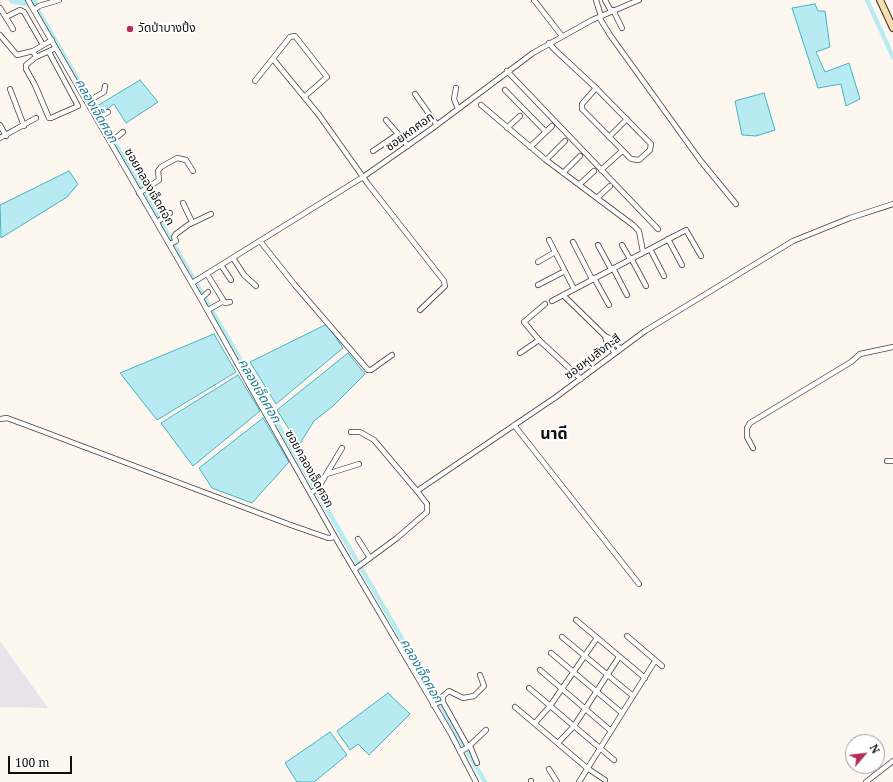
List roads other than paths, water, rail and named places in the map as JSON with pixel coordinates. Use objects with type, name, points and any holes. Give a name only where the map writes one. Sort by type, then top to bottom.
[{"type":"street","name":"ซอยคลองเจ็ดศอก","points":[[28,0],[36,8],[56,48],[100,118],[111,141],[157,222],[172,243],[192,283],[204,296],[313,492],[335,537],[357,567],[434,705],[466,749],[476,782]]},
{"type":"street","points":[[36,8],[59,0]]},
{"type":"street","points":[[534,0],[562,36]]},
{"type":"street","points":[[596,0],[601,19],[700,160],[736,204]]},
{"type":"street","points":[[605,0],[617,17],[622,28]]},
{"type":"street","name":"ซอยหกศอก","points":[[192,283],[209,277],[235,261],[260,241],[366,180],[408,146],[458,109],[552,46],[562,36],[639,0]]},
{"type":"street","points":[[880,0],[893,28]]},
{"type":"street","points":[[0,8],[13,29]]},
{"type":"street","points":[[6,17],[20,10],[24,12],[43,45]]},
{"type":"street","points":[[0,35],[17,55],[33,51],[52,40]]},
{"type":"street","points":[[255,81],[293,35],[296,36],[327,77],[304,97]]},
{"type":"street","points":[[552,46],[596,88],[652,146],[642,158],[636,161],[631,159],[581,107],[596,88]]},
{"type":"street","points":[[49,52],[78,106],[52,118],[49,118],[35,85],[25,67],[36,56],[56,48]]},
{"type":"street","points":[[33,51],[36,56]]},
{"type":"street","points":[[273,59],[304,97],[446,283],[443,288],[420,310]]},
{"type":"street","points":[[510,74],[658,229]]},
{"type":"street","points":[[88,101],[104,92],[105,86]]},
{"type":"street","points":[[10,88],[24,126]]},
{"type":"street","points":[[456,88],[454,99],[458,109]]},
{"type":"street","points":[[505,90],[546,132]]},
{"type":"street","points":[[415,94],[437,125]]},
{"type":"street","points":[[481,105],[546,160],[580,184],[636,228],[643,252]]},
{"type":"street","points":[[100,118],[108,112]]},
{"type":"street","points":[[507,128],[520,116]]},
{"type":"street","points":[[0,138],[36,118]]},
{"type":"street","points":[[609,137],[627,119]]},
{"type":"street","points":[[386,120],[408,146]]},
{"type":"street","points":[[0,125],[6,136]]},
{"type":"street","points":[[530,147],[552,126]]},
{"type":"street","points":[[111,141],[123,132]]},
{"type":"street","points":[[373,151],[398,134]]},
{"type":"street","points":[[546,160],[565,141]]},
{"type":"street","points":[[601,170],[622,151]]},
{"type":"street","points":[[563,173],[580,156]]},
{"type":"street","points":[[141,192],[159,180],[158,171],[161,167],[177,158],[186,160],[193,171]]},
{"type":"street","points":[[580,184],[594,171]]},
{"type":"street","points":[[597,198],[610,186]]},
{"type":"street","points":[[183,203],[192,222]]},
{"type":"street","name":"ซอยหุบสังกะสี","points":[[417,491],[516,427],[662,320],[794,241],[850,218],[893,204]]},
{"type":"street","points":[[157,222],[170,213]]},
{"type":"street","points":[[172,243],[176,234],[192,222],[211,214]]},
{"type":"street","points":[[552,301],[668,239],[687,231],[701,256]]},
{"type":"street","points":[[668,239],[682,265]]},
{"type":"street","points":[[549,240],[574,289]]},
{"type":"street","points":[[260,241],[294,284],[368,370],[371,370],[392,355]]},
{"type":"street","points":[[573,242],[609,305]]},
{"type":"street","points":[[598,245],[627,295]]},
{"type":"street","points":[[622,245],[646,286]]},
{"type":"street","points":[[650,249],[664,276]]},
{"type":"street","points":[[538,262],[555,252]]},
{"type":"street","points":[[235,261],[256,286]]},
{"type":"street","points":[[223,268],[231,280]]},
{"type":"street","points":[[538,285],[565,271]]},
{"type":"street","points":[[209,277],[224,301],[227,304],[230,302]]},
{"type":"street","points":[[563,295],[605,336],[615,353]]},
{"type":"street","points":[[210,309],[224,301]]},
{"type":"street","points":[[545,304],[524,322],[539,340],[581,379]]},
{"type":"street","points":[[520,353],[539,340]]},
{"type":"street","points":[[610,343],[621,349]]},
{"type":"street","points":[[753,448],[747,437],[747,428],[750,423],[851,362],[860,354],[893,347]]},
{"type":"street","points":[[0,419],[7,418],[288,524],[328,538],[335,537]]},
{"type":"street","points":[[516,427],[639,584]]},
{"type":"street","points":[[351,432],[360,432],[374,440],[427,504],[427,512],[357,567]]},
{"type":"street","points":[[313,492],[342,448]]},
{"type":"street","points":[[887,461],[893,461]]},
{"type":"street","points":[[326,474],[359,464]]},
{"type":"street","points":[[358,539],[370,558]]},
{"type":"street","points":[[576,620],[645,678]]},
{"type":"street","points":[[627,636],[662,666]]},
{"type":"street","points":[[562,637],[633,696]]},
{"type":"street","points":[[535,724],[550,706],[597,638]]},
{"type":"street","points":[[551,653],[622,713]]},
{"type":"street","points":[[558,744],[574,726],[619,657]]},
{"type":"street","points":[[579,782],[656,661]]},
{"type":"street","points":[[540,670],[611,731]]},
{"type":"street","points":[[434,705],[442,700],[443,696],[449,691],[463,698],[474,696],[484,686],[480,675]]},
{"type":"street","points":[[529,688],[614,760]]},
{"type":"street","points":[[442,700],[466,749],[477,762]]},
{"type":"street","points":[[515,707],[587,768],[605,780]]},
{"type":"street","points":[[466,749],[486,730]]},
{"type":"street","points":[[866,782],[893,761]]},
{"type":"street","points":[[549,769],[557,782]]},
{"type":"water","points":[[815,4],[818,11],[825,11],[830,47],[816,52],[825,72],[849,63],[860,99],[846,106],[841,84],[818,88],[792,8]]},
{"type":"water","points":[[140,80],[158,102],[126,123],[114,104],[103,112],[97,106]]},
{"type":"water","points":[[764,93],[775,130],[756,136],[742,135],[735,101]]},
{"type":"water","points":[[69,171],[78,184],[67,197],[1,238],[0,205]]},
{"type":"water","points":[[327,324],[343,348],[276,404],[250,362]]},
{"type":"water","points":[[214,334],[236,372],[157,420],[120,373]]},
{"type":"water","points":[[348,353],[365,374],[333,406],[314,421],[299,445],[277,410]]},
{"type":"water","points":[[238,375],[260,411],[193,466],[161,423]]},
{"type":"water","points":[[263,418],[289,462],[252,503],[212,488],[199,468]]},
{"type":"water","points":[[388,693],[410,714],[369,755],[358,744],[350,750],[337,731]]},
{"type":"water","points":[[330,732],[347,755],[314,782],[297,782],[285,763]]},
{"type":"waterway","points":[[13,0],[34,3]]},
{"type":"waterway","name":"คลองเจ็ดศอก","points":[[32,0],[485,782]]},
{"type":"waterway","points":[[867,0],[893,57]]},
{"type":"place","name":"วัดป่าบางปิ้ง","points":[[130,29]]},
{"type":"district","name":"นาดี","points":[[554,434]]}]
